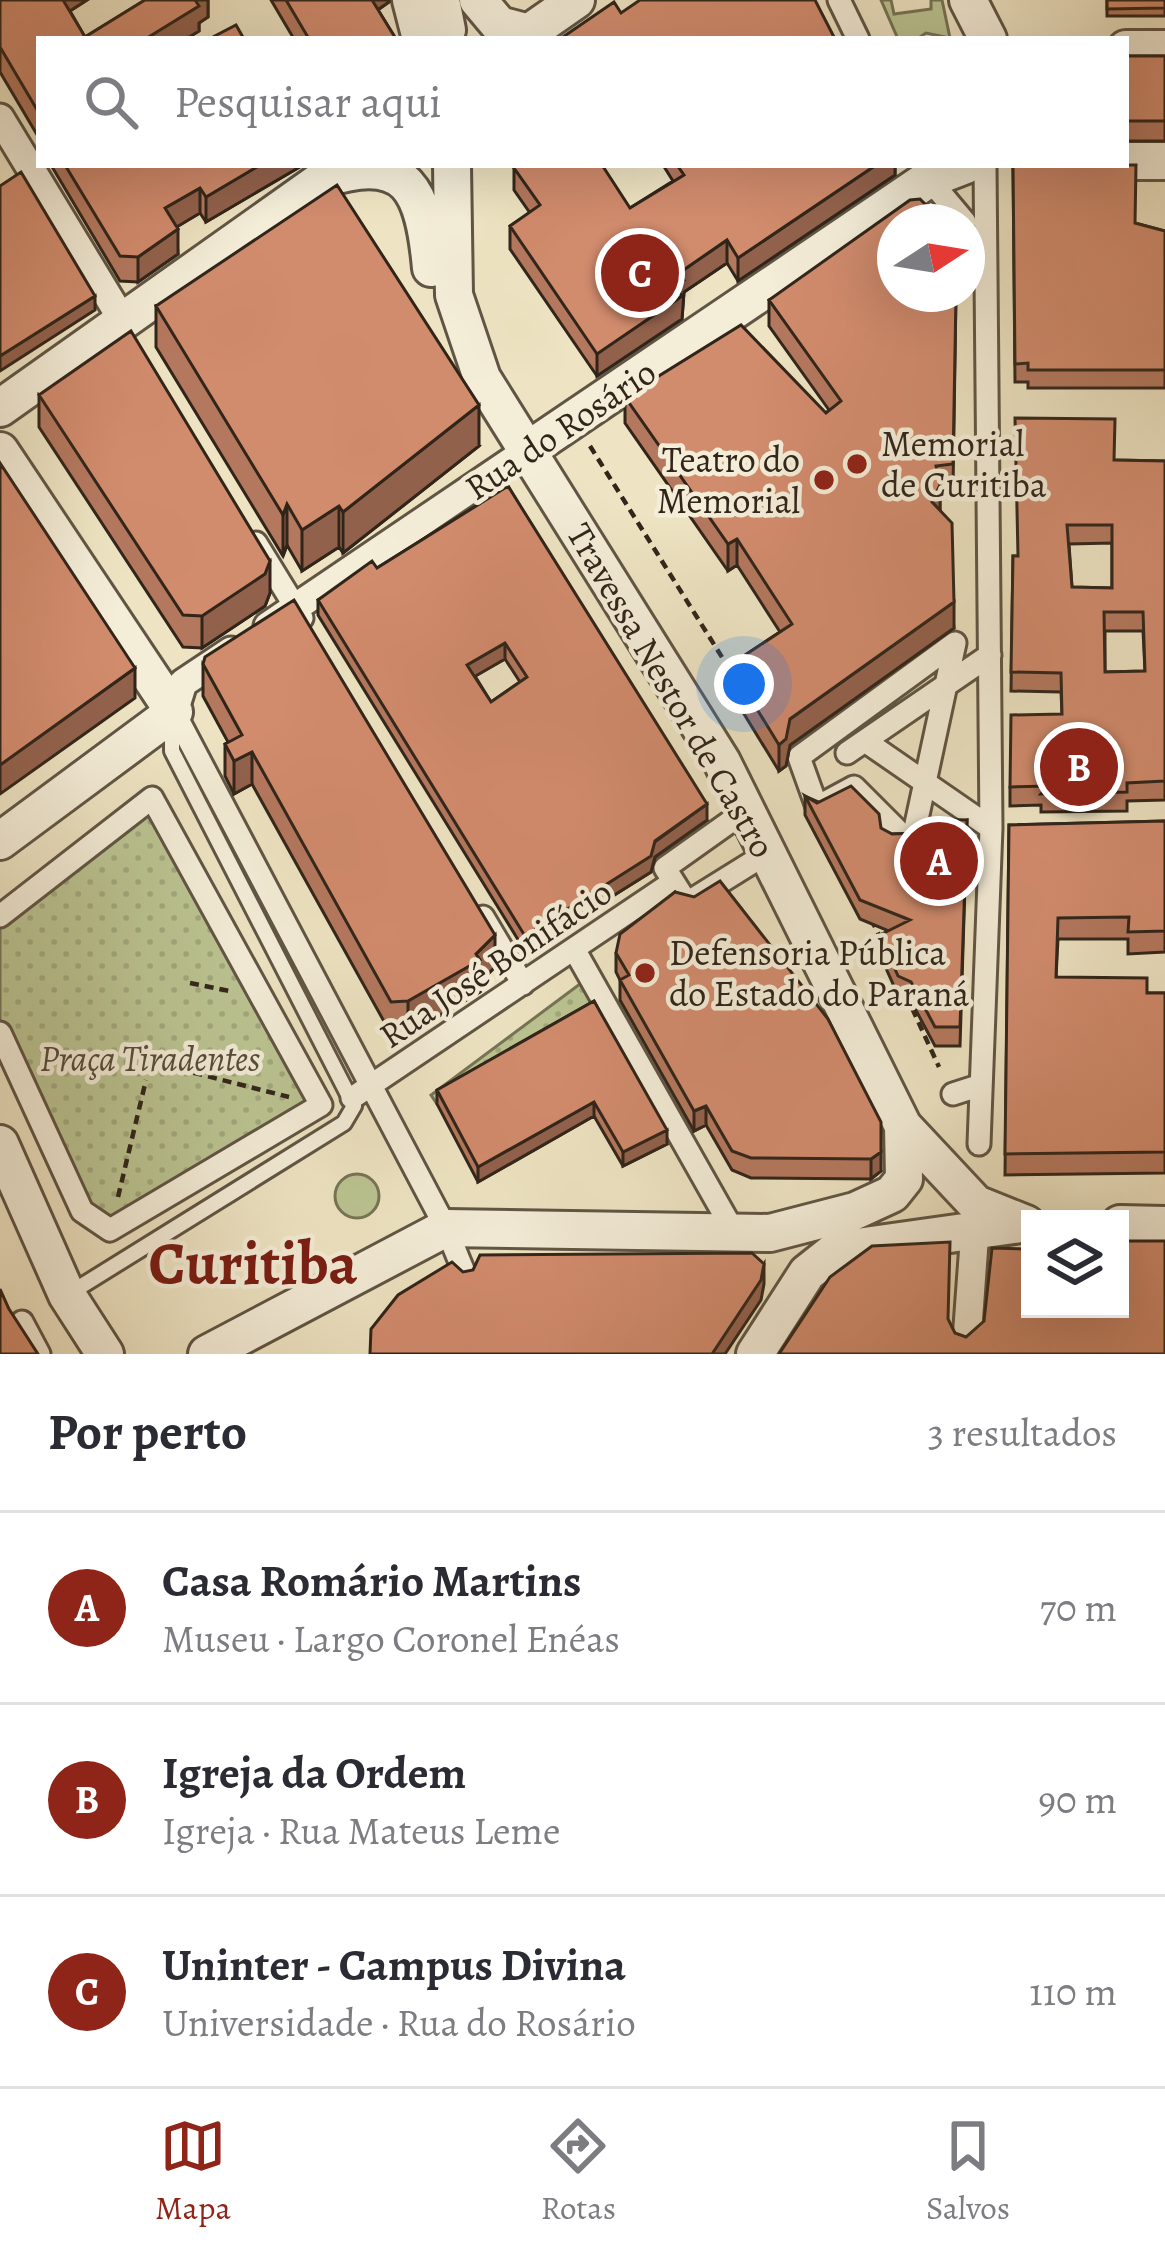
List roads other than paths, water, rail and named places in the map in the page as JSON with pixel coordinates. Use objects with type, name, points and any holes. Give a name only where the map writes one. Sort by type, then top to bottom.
[{"type":"street","points":[[411,0],[436,23]]},
{"type":"street","points":[[478,0],[500,26],[525,36],[576,0]]},
{"type":"street","points":[[839,0],[857,36]]},
{"type":"street","points":[[968,0],[983,36]]},
{"type":"street","points":[[1129,49],[1165,49]]},
{"type":"street","points":[[0,118],[129,332]]},
{"type":"street","points":[[1129,161],[1165,161]]},
{"type":"street","name":"Travessa Nestor de Castro","points":[[452,168],[451,261],[458,322],[482,378],[748,808],[903,1126],[976,1204],[1021,1221]]},
{"type":"street","points":[[979,1144],[1002,828],[990,655],[985,168]]},
{"type":"street","points":[[0,408],[129,332],[333,172],[378,169],[413,188],[422,204],[437,308],[452,362],[496,439],[528,450]]},
{"type":"street","points":[[924,172],[950,204]]},
{"type":"street","name":"Rua do Rosário","points":[[174,712],[184,683],[574,420],[924,172]]},
{"type":"street","points":[[0,451],[174,712],[362,1092],[446,1228],[466,1277]]},
{"type":"street","points":[[246,526],[316,640]]},
{"type":"street","points":[[955,643],[913,838],[893,838],[897,830],[854,787],[844,787],[817,807],[799,757],[955,643]]},
{"type":"street","points":[[990,655],[856,747],[1002,828]]},
{"type":"street","points":[[0,841],[174,712]]},
{"type":"street","points":[[0,916],[152,798],[321,1105],[110,1230],[82,1211],[0,1033]]},
{"type":"street","points":[[748,808],[665,868],[687,903],[769,852]]},
{"type":"street","name":"Rua José Bonifácio","points":[[362,1092],[674,882]]},
{"type":"street","points":[[473,902],[523,984]]},
{"type":"street","points":[[574,949],[752,1232],[797,1255],[807,1273]]},
{"type":"street","points":[[953,1094],[981,1085]]},
{"type":"street","points":[[207,1354],[446,1228],[752,1232],[855,1210],[892,1194],[904,1179],[903,1126]]},
{"type":"street","points":[[0,1144],[68,1295],[105,1354]]},
{"type":"street","points":[[1129,1224],[1165,1225]]},
{"type":"street","points":[[755,1354],[807,1273],[836,1250],[1021,1225]]},
{"type":"street","points":[[966,1354],[975,1230]]},
{"type":"street","points":[[22,1322],[39,1354]]},
{"type":"lane","points":[[68,1295],[344,1123],[362,1092]]},
{"type":"place","name":"Uninter - Campus Divina","points":[[640,273]]},
{"type":"place","name":"Memorial de Curitiba","points":[[857,464]]},
{"type":"place","name":"Teatro do Memorial","points":[[824,480]]},
{"type":"place","name":"Igreja da Ordem","points":[[1079,767]]},
{"type":"place","name":"Casa Romário Martins","points":[[939,861]]},
{"type":"place","name":"Defensoria Pública do Estado do Paraná","points":[[645,973]]},
{"type":"district","name":"Curitiba","points":[[253,1263]]},
{"type":"park label","name":"Praça Tiradentes","points":[[150,1058]]}]
